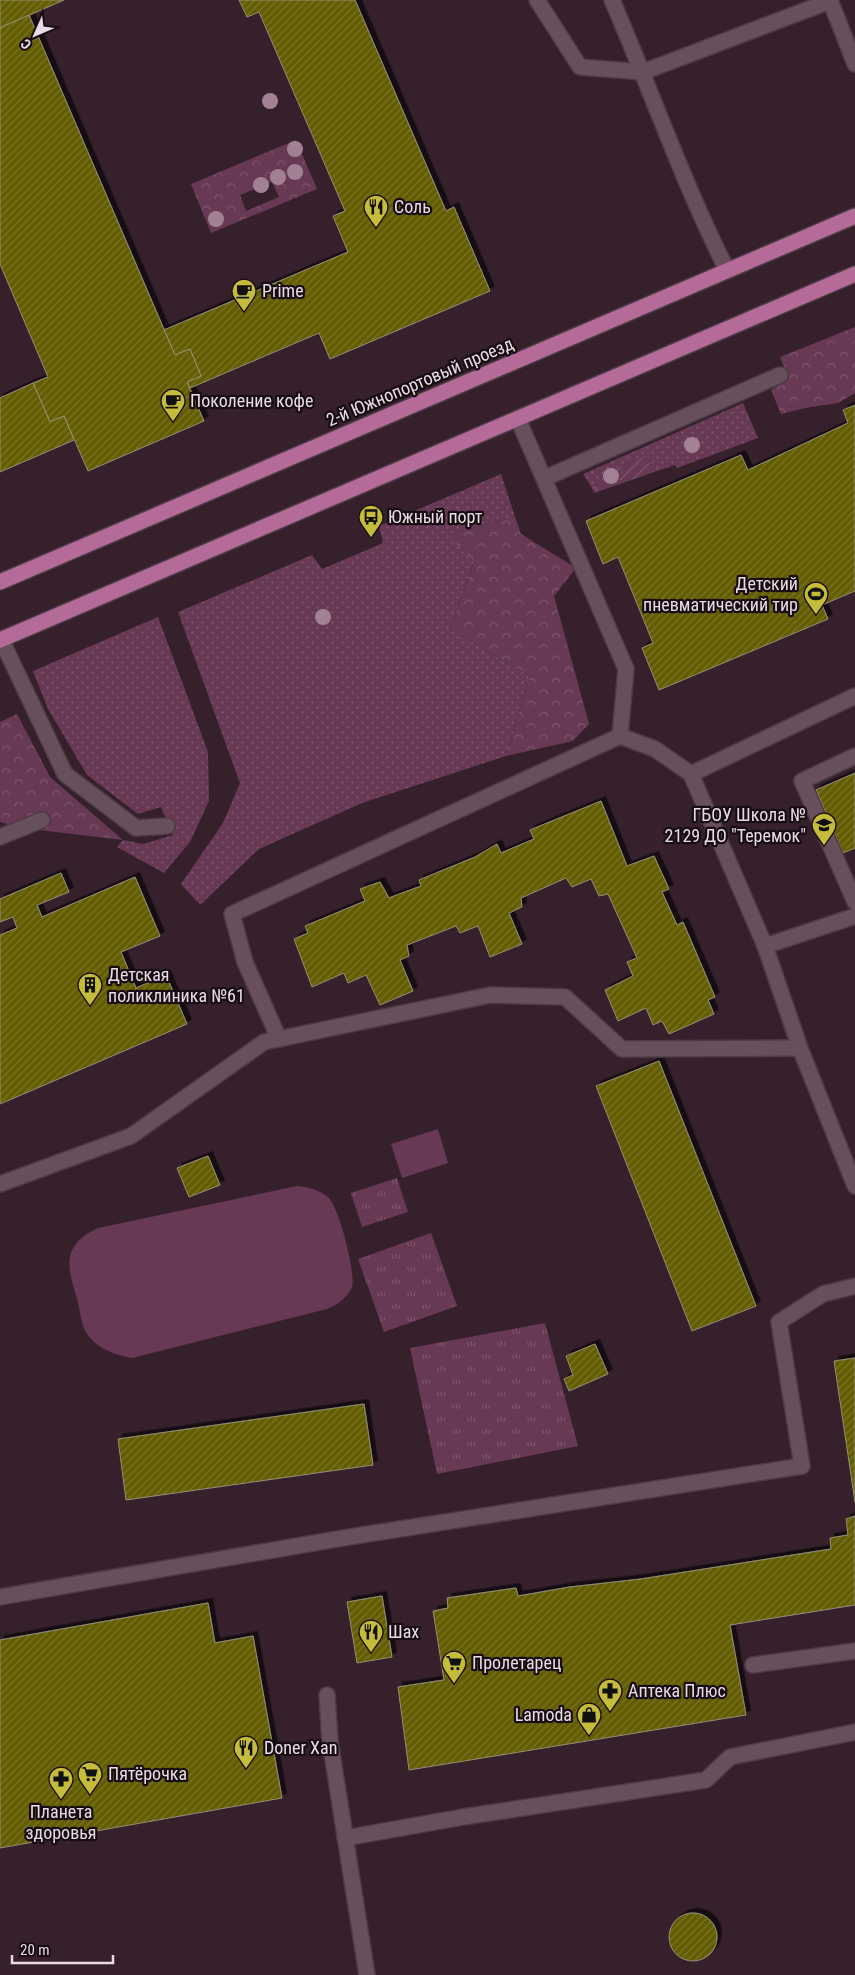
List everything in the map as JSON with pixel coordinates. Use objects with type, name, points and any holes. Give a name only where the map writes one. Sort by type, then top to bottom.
[{"type":"main road","name":"2-й Южнопортовый проезд","points":[[0,582],[855,216]]},
{"type":"main road","points":[[1,639],[855,274]]},
{"type":"lane","points":[[537,0],[580,67],[644,72],[830,1],[855,64]]},
{"type":"lane","points":[[612,0],[644,72],[700,217],[727,270]]},
{"type":"lane","points":[[545,478],[780,375]]},
{"type":"lane","points":[[518,419],[626,669],[620,736]]},
{"type":"lane","points":[[1,639],[65,774],[136,828],[167,826]]},
{"type":"lane","points":[[691,774],[855,696]]},
{"type":"lane","points":[[279,1039],[245,962],[232,914],[620,736],[656,749],[691,774],[765,946],[800,1048],[855,1186]]},
{"type":"lane","points":[[855,756],[802,781],[855,902]]},
{"type":"lane","points":[[0,837],[42,820]]},
{"type":"lane","points":[[765,946],[855,916]]},
{"type":"lane","points":[[0,1184],[131,1136],[264,1042],[490,995],[565,998],[622,1049],[800,1048]]},
{"type":"lane","points":[[0,1597],[357,1536],[802,1466],[779,1322],[823,1294],[855,1286]]},
{"type":"lane","points":[[753,1665],[855,1651]]},
{"type":"lane","points":[[327,1695],[330,1741],[367,1975]]},
{"type":"lane","points":[[345,1838],[463,1817],[706,1780],[730,1758],[855,1732]]},
{"type":"green space","points":[[296,140],[317,189],[211,233],[191,184]],"holes":[[[272,182],[279,197],[246,211],[240,195]]]},
{"type":"green space","points":[[855,327],[855,393],[838,403],[781,414],[771,390],[789,378],[780,357]]},
{"type":"green space","points":[[743,403],[758,438],[677,468],[675,465],[654,472],[646,455],[609,472],[592,488],[583,474]]},
{"type":"green space","points":[[646,455],[654,472],[623,483],[609,472]]},
{"type":"green space","points":[[609,472],[623,483],[594,493],[592,488]]},
{"type":"green space","points":[[501,474],[515,517],[446,535],[474,561],[450,629],[530,676],[506,756],[362,803],[259,849],[200,905],[181,884],[223,823],[240,783],[178,612],[312,555],[322,569],[383,543],[379,526]]},
{"type":"green space","points":[[515,517],[521,534],[576,568],[554,596],[589,724],[573,741],[506,756],[530,676],[450,629],[474,562],[446,535]]},
{"type":"green space","points":[[158,617],[208,752],[209,801],[190,842],[164,873],[117,847],[123,840],[143,844],[173,835],[161,807],[138,814],[87,775],[48,709],[33,671]]},
{"type":"green space","points":[[17,714],[50,777],[123,840],[22,828],[0,822],[0,722]]},
{"type":"green space","points":[[438,1129],[448,1163],[402,1178],[391,1144]]},
{"type":"green space","points":[[397,1178],[408,1212],[362,1227],[351,1193]]},
{"type":"green space","points":[[297,1186],[314,1189],[326,1195],[333,1204],[342,1227],[352,1269],[352,1287],[345,1298],[327,1309],[132,1358],[106,1350],[90,1338],[83,1325],[70,1269],[72,1251],[77,1243],[86,1235],[98,1228]]},
{"type":"green space","points":[[431,1233],[457,1306],[384,1332],[358,1259]]},
{"type":"green space","points":[[545,1323],[578,1446],[437,1474],[410,1348]]},
{"type":"building","points":[[0,0],[64,0],[0,28]]},
{"type":"building","points":[[239,0],[355,0],[446,211],[454,207],[490,291],[330,359],[319,333],[190,388],[187,382],[201,376],[190,349],[175,355],[164,330],[348,252],[333,216],[345,211],[259,12],[247,17]]},
{"type":"building","points":[[29,15],[175,355],[190,349],[201,376],[187,382],[204,421],[88,471],[64,416],[50,422],[33,383],[48,377],[0,264],[0,28]]},
{"type":"building","points":[[33,383],[50,422],[64,416],[74,440],[0,472],[0,398]]},
{"type":"building","points":[[855,405],[855,591],[822,605],[828,619],[659,690],[642,648],[653,643],[618,557],[603,564],[586,521],[741,455],[748,470],[848,423],[843,410]]},
{"type":"building","points":[[855,773],[855,848],[843,853],[816,790]]},
{"type":"building","points":[[601,801],[627,866],[654,856],[669,889],[662,892],[677,925],[683,922],[715,997],[708,1000],[714,1014],[669,1034],[662,1021],[653,1025],[646,1008],[618,1021],[605,990],[633,976],[627,962],[637,958],[608,894],[599,896],[591,879],[572,887],[566,878],[521,898],[522,907],[509,913],[522,944],[490,957],[478,926],[460,933],[456,926],[407,945],[409,956],[400,960],[413,991],[380,1005],[366,975],[348,983],[344,973],[312,987],[294,939],[308,933],[305,926],[365,901],[360,889],[380,882],[389,898],[421,886],[419,880],[475,857],[497,844],[501,853],[534,839],[530,830]]},
{"type":"building","name":"Детская поликлиника №61","points":[[61,873],[69,892],[37,905],[42,917],[135,877],[160,936],[121,952],[136,988],[166,975],[187,1024],[0,1104],[0,935],[17,928],[13,917],[0,922],[0,899]]},
{"type":"building","points":[[659,1061],[756,1306],[692,1331],[596,1086]]},
{"type":"building","points":[[208,1156],[220,1185],[189,1197],[177,1168]]},
{"type":"building","points":[[595,1344],[608,1374],[569,1391],[564,1379],[573,1375],[566,1356]]},
{"type":"building","points":[[855,1358],[855,1502],[834,1361]]},
{"type":"building","points":[[364,1404],[373,1465],[126,1500],[118,1439]]},
{"type":"building","points":[[855,1516],[855,1605],[730,1625],[746,1715],[409,1770],[398,1687],[444,1680],[433,1611],[448,1608],[447,1598],[516,1588],[518,1596],[831,1549],[830,1538],[848,1535],[846,1519]]},
{"type":"building","points":[[382,1596],[392,1657],[357,1663],[347,1602]]},
{"type":"building","points":[[208,1603],[215,1643],[253,1636],[282,1798],[0,1848],[0,1640]]},
{"type":"building","points":[[693,1913],[702,1915],[710,1920],[715,1928],[717,1937],[715,1946],[710,1954],[702,1959],[693,1961],[684,1959],[676,1954],[671,1946],[669,1937],[671,1928],[676,1920],[684,1915]]},
{"type":"place","name":"Соль","points":[[376,228]]},
{"type":"place","name":"Prime","points":[[244,312]]},
{"type":"place","name":"Поколение кофе","points":[[173,422]]},
{"type":"place","name":"Южный порт","points":[[371,538]]},
{"type":"place","name":"Детский пневматический тир","points":[[816,615]]},
{"type":"place","name":"ГБОУ Школа № 2129 ДО \"Теремок\"","points":[[824,846]]},
{"type":"place","name":"Детская поликлиника №61","points":[[90,1006]]},
{"type":"place","name":"Шах","points":[[371,1653]]},
{"type":"place","name":"Пролетарец","points":[[454,1684]]},
{"type":"place","name":"Аптека Плюс","points":[[610,1712]]},
{"type":"place","name":"Lamoda","points":[[589,1736]]},
{"type":"place","name":"Doner Xan","points":[[246,1769]]},
{"type":"place","name":"Пятёрочка","points":[[90,1795]]},
{"type":"place","name":"Планета здоровья","points":[[61,1800]]}]
